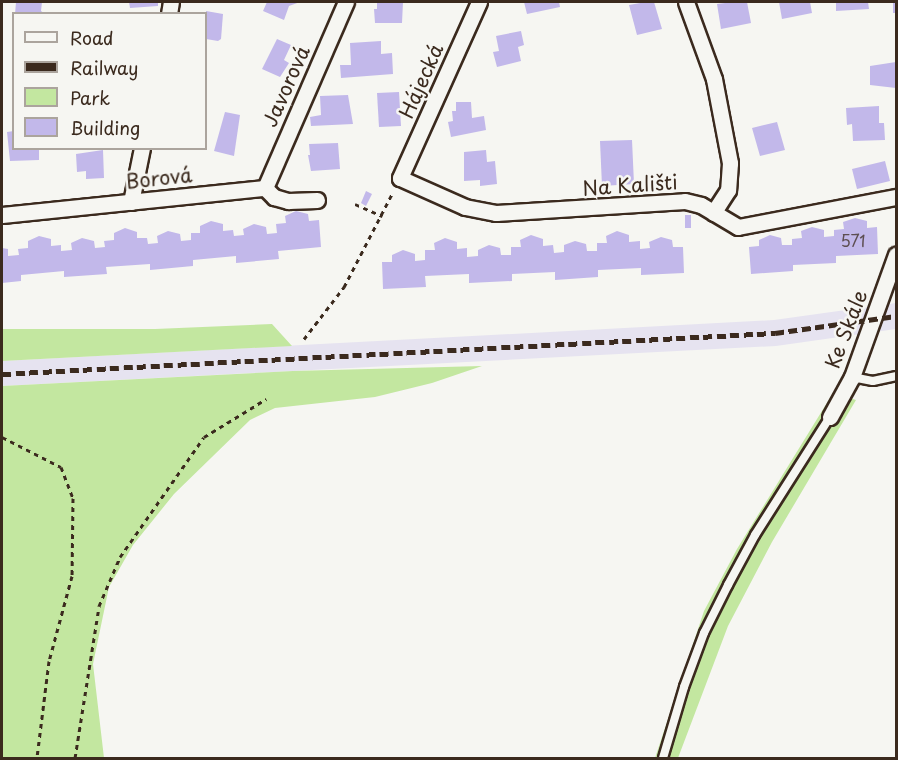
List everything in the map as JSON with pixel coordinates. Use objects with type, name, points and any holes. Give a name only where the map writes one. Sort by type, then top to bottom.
[{"type":"street","name":"Javorová","points":[[265,188],[346,2]]},
{"type":"street","name":"Hájecká","points":[[400,178],[479,2]]},
{"type":"street","points":[[686,2],[714,79],[730,163],[728,190],[713,213]]},
{"type":"street","points":[[131,202],[142,150]]},
{"type":"street","name":"Na Kališti","points":[[400,178],[465,207],[496,213],[685,201],[700,205],[738,227],[897,197]]},
{"type":"street","points":[[265,188],[274,197],[288,201],[316,200]]},
{"type":"street","name":"Borová","points":[[2,215],[265,188]]},
{"type":"street","name":"Ke Skále","points":[[830,417],[852,377],[896,263]]},
{"type":"lane","points":[[852,377],[873,381],[897,376]]},
{"type":"lane","points":[[663,759],[696,655],[728,585],[755,535],[830,417]]},
{"type":"path","points":[[304,339],[344,287],[400,178]]},
{"type":"path","points":[[355,204],[382,216]]},
{"type":"path","points":[[75,759],[99,606],[120,557],[204,436],[266,399]]},
{"type":"path","points":[[2,437],[61,466],[73,498],[72,576],[49,661],[37,759]]},
{"type":"shaded area","points":[[896,303],[896,329],[776,346],[2,386],[2,361],[774,320]]},
{"type":"green space","points":[[272,324],[292,346],[2,361],[2,329],[155,329]]},
{"type":"green space","points":[[482,366],[432,383],[375,397],[275,408],[250,420],[174,494],[133,545],[109,587],[93,664],[104,758],[2,758],[2,386],[293,371]]},
{"type":"green space","points":[[833,393],[856,400],[772,542],[728,626],[678,758],[655,758],[704,611],[737,549]]},
{"type":"building","points":[[16,2],[42,2],[42,12],[15,12]]},
{"type":"building","points":[[129,2],[158,2],[158,6],[130,8]]},
{"type":"building","points":[[267,2],[300,2],[289,6],[284,20],[263,11]]},
{"type":"building","points":[[377,2],[403,2],[402,23],[375,23],[374,9],[377,9]]},
{"type":"building","points":[[524,2],[559,2],[560,7],[527,14]]},
{"type":"building","points":[[654,2],[662,29],[637,35],[629,5]]},
{"type":"building","points":[[747,2],[751,23],[721,29],[717,4]]},
{"type":"building","points":[[779,2],[810,2],[812,13],[782,19]]},
{"type":"building","points":[[836,2],[868,2],[869,9],[836,11]]},
{"type":"building","points":[[893,2],[896,2],[896,13],[893,13]]},
{"type":"building","points":[[206,12],[223,14],[221,39],[218,41],[207,39]]},
{"type":"building","points":[[521,31],[524,45],[518,47],[521,61],[497,67],[493,52],[499,51],[496,36]]},
{"type":"building","points":[[277,39],[291,45],[284,60],[289,63],[280,77],[262,69]]},
{"type":"building","points":[[381,41],[381,54],[392,53],[393,74],[341,78],[340,65],[351,65],[350,43]]},
{"type":"building","points":[[896,62],[896,88],[870,85],[870,66]]},
{"type":"building","points":[[399,92],[401,126],[379,127],[377,93]]},
{"type":"building","points":[[348,95],[353,124],[311,126],[310,117],[321,115],[320,96]]},
{"type":"building","points":[[456,102],[471,102],[472,118],[484,116],[486,130],[451,137],[448,122],[453,121],[452,111],[456,111]]},
{"type":"building","points":[[879,106],[879,123],[884,123],[885,140],[853,141],[852,124],[847,125],[846,108]]},
{"type":"building","points":[[225,112],[240,115],[234,156],[214,151]]},
{"type":"building","points":[[777,122],[785,150],[760,156],[752,128]]},
{"type":"building","points":[[12,131],[12,150],[39,150],[39,160],[10,161],[7,132]]},
{"type":"building","points":[[632,140],[634,184],[602,186],[600,141]]},
{"type":"building","points":[[338,143],[340,169],[311,171],[308,155],[310,155],[309,144]]},
{"type":"building","points":[[103,150],[104,178],[86,179],[86,171],[77,172],[76,154]]},
{"type":"building","points":[[486,150],[487,162],[495,161],[497,184],[480,186],[480,180],[464,181],[464,152]]},
{"type":"building","points":[[885,161],[890,181],[857,189],[852,169]]},
{"type":"building","points":[[366,191],[372,194],[366,206],[361,203]]},
{"type":"building","points":[[296,211],[308,214],[309,221],[319,220],[321,247],[278,251],[279,259],[236,263],[236,256],[193,260],[193,266],[150,270],[150,264],[106,267],[107,274],[64,277],[64,271],[21,275],[21,281],[2,283],[2,248],[8,249],[8,256],[19,255],[18,249],[28,248],[28,241],[39,236],[51,239],[51,246],[61,245],[61,251],[72,250],[71,243],[82,238],[94,241],[95,248],[105,247],[104,241],[114,240],[114,233],[125,228],[137,232],[137,238],[147,238],[148,244],[158,243],[157,236],[168,231],[180,234],[181,241],[191,240],[191,233],[200,233],[200,226],[211,221],[223,224],[223,231],[233,230],[234,236],[244,235],[243,229],[254,224],[266,227],[267,234],[277,233],[276,224],[286,223],[285,216]]},
{"type":"building","points":[[685,215],[691,215],[691,228],[685,228]]},
{"type":"building","points":[[855,218],[867,221],[867,228],[877,227],[878,254],[836,256],[836,263],[793,265],[793,271],[751,274],[749,247],[759,246],[759,240],[770,235],[781,238],[782,245],[792,245],[792,239],[802,238],[801,231],[812,227],[824,230],[824,237],[834,236],[834,230],[844,229],[843,222]]},
{"type":"building","points":[[617,231],[629,235],[629,242],[640,241],[640,249],[650,248],[649,242],[661,237],[672,240],[673,247],[683,247],[684,273],[641,275],[641,268],[598,270],[598,277],[555,280],[555,272],[512,274],[512,281],[469,283],[469,274],[425,276],[426,287],[383,289],[382,262],[392,262],[392,255],[403,250],[415,254],[415,261],[425,260],[425,250],[435,250],[434,243],[445,238],[457,242],[457,249],[467,248],[467,257],[478,256],[478,250],[489,245],[500,248],[501,255],[511,255],[511,247],[521,247],[520,240],[531,235],[543,239],[543,246],[553,245],[554,253],[564,252],[564,245],[575,241],[586,244],[587,251],[597,251],[597,243],[607,243],[606,236]]},
{"type":"railway","points":[[2,374],[775,333],[896,316]]}]
